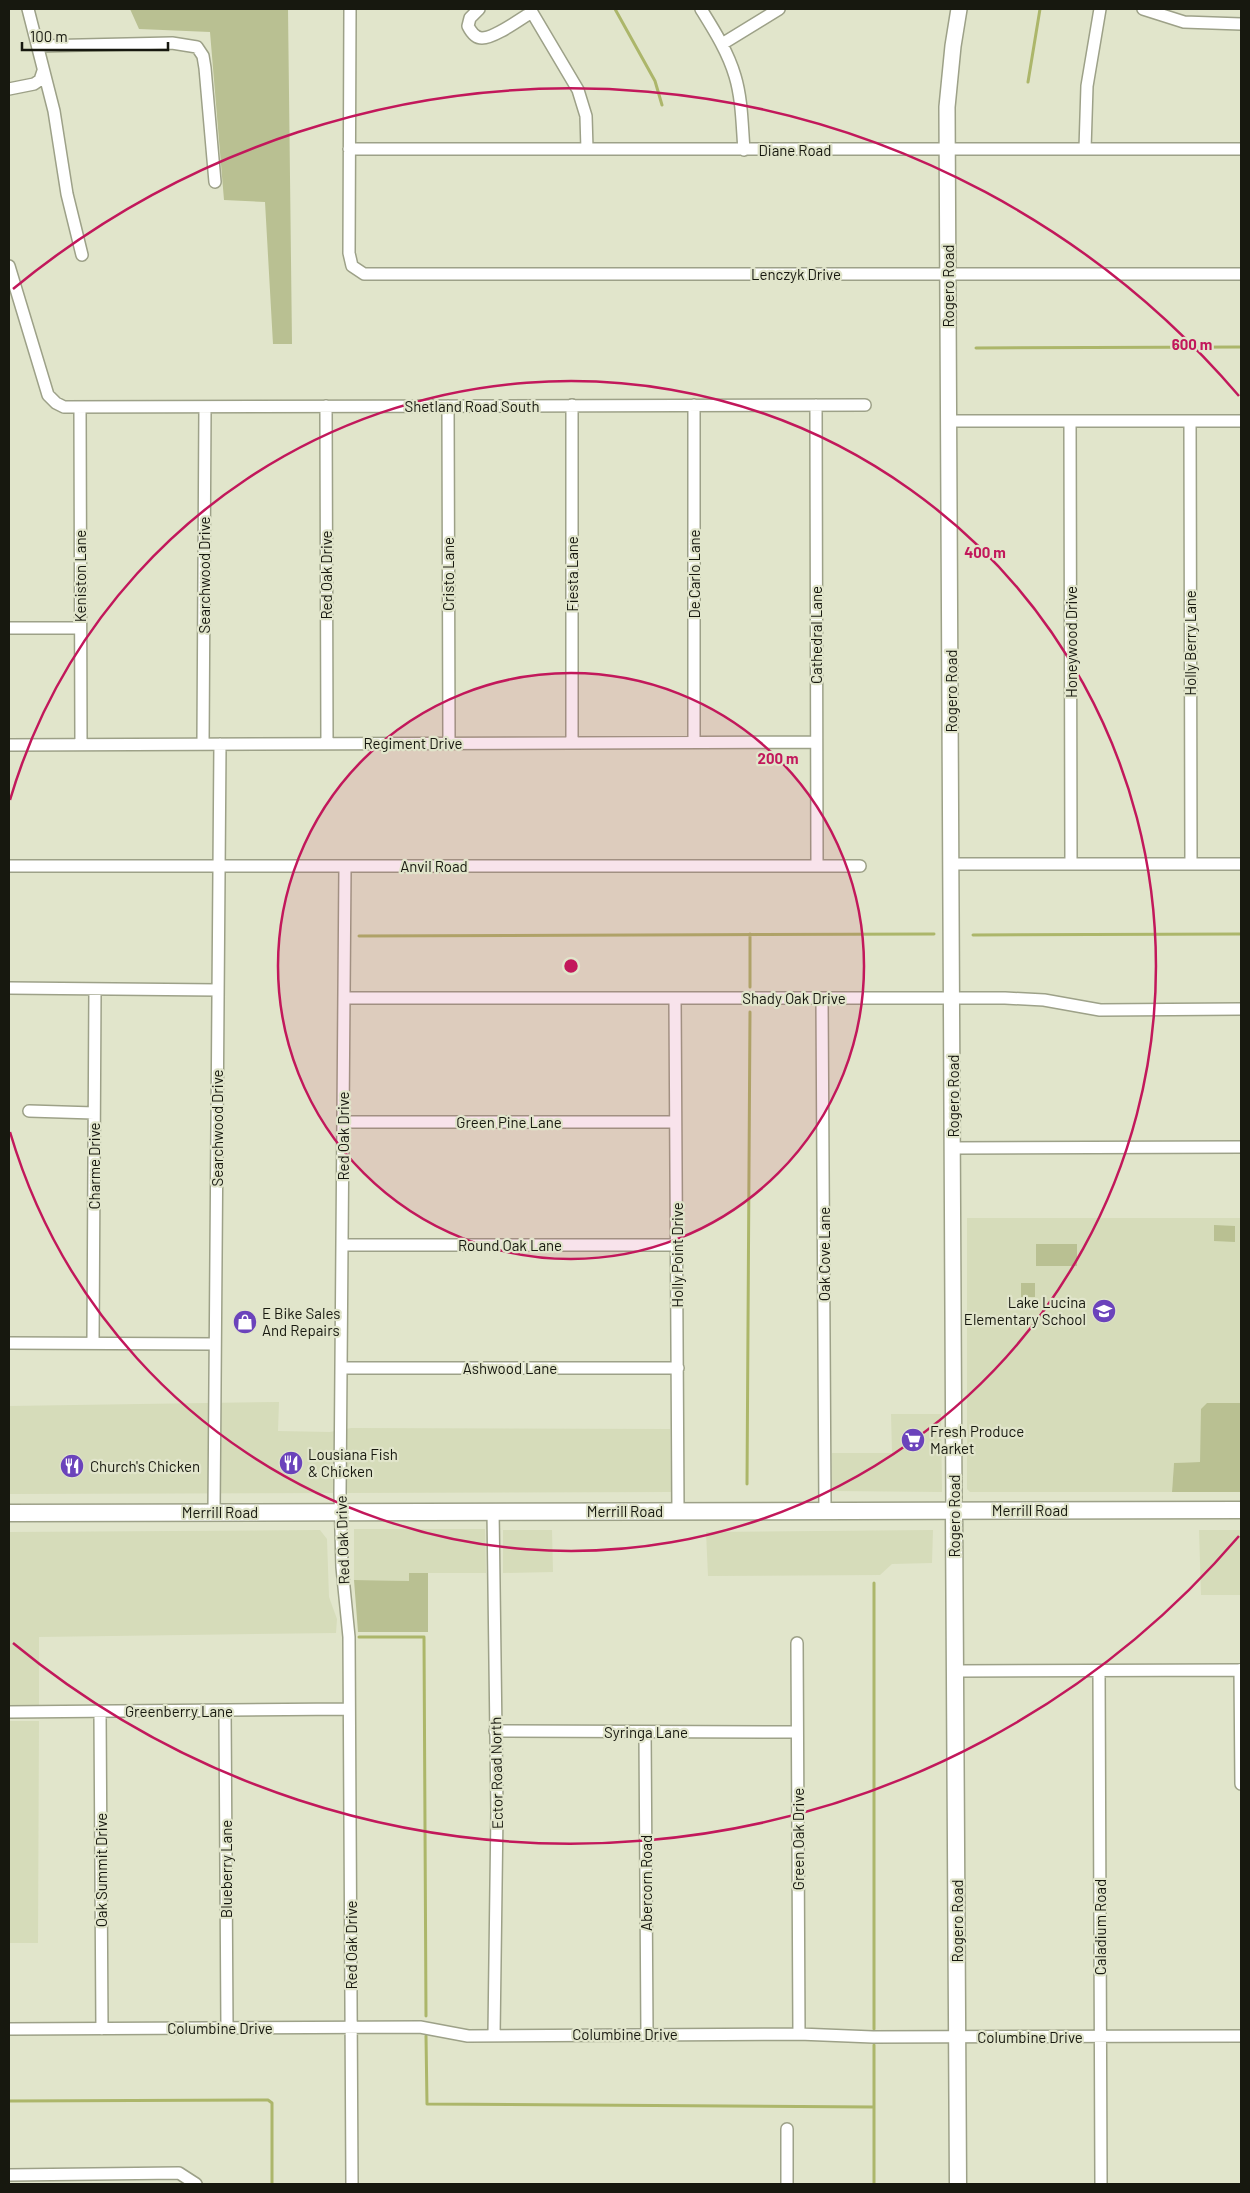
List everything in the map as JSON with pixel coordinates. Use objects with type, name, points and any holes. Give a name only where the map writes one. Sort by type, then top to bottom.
[{"type":"main road","name":"Merrill Road","points":[[9,1513],[493,1510],[1241,1510]]},
{"type":"main road","name":"Rogero Road","points":[[954,1510],[958,2184]]},
{"type":"street","points":[[28,9],[54,111],[67,194],[82,255]]},
{"type":"street","points":[[349,149],[350,9]]},
{"type":"street","points":[[479,9],[470,18],[468,26],[473,35],[481,38],[491,36],[531,10],[578,90],[586,116],[587,149]]},
{"type":"street","points":[[701,9],[722,44],[735,75],[740,103],[744,150]]},
{"type":"street","points":[[722,44],[779,9]]},
{"type":"street","name":"Rogero Road","points":[[954,1510],[948,95],[959,9]]},
{"type":"street","points":[[1085,149],[1087,86],[1091,50],[1100,9]]},
{"type":"street","points":[[1143,9],[1184,22],[1241,24]]},
{"type":"street","points":[[38,46],[172,43],[197,47],[203,56],[205,68],[215,182]]},
{"type":"street","points":[[9,89],[34,84],[40,80],[43,71]]},
{"type":"street","name":"Diane Road","points":[[349,149],[1241,149]]},
{"type":"street","name":"Lenczyk Drive","points":[[349,149],[349,253],[352,266],[364,274],[1241,274]]},
{"type":"street","name":"Shetland Road South","points":[[9,266],[48,395],[56,403],[64,407],[864,405]]},
{"type":"street","name":"De Carlo Lane","points":[[694,405],[694,742]]},
{"type":"street","name":"Red Oak Drive","points":[[326,406],[327,743]]},
{"type":"street","name":"Cristo Lane","points":[[448,406],[449,742]]},
{"type":"street","name":"Fiesta Lane","points":[[572,406],[572,742]]},
{"type":"street","name":"Cathedral Lane","points":[[816,406],[817,865]]},
{"type":"street","name":"Searchwood Drive","points":[[203,744],[205,407]]},
{"type":"street","name":"Keniston Lane","points":[[80,408],[81,744]]},
{"type":"street","points":[[949,421],[1241,421]]},
{"type":"street","name":"Honeywood Drive","points":[[1070,421],[1071,864]]},
{"type":"street","name":"Holly Berry Lane","points":[[1190,421],[1191,864]]},
{"type":"street","points":[[9,628],[80,628]]},
{"type":"street","name":"Regiment Drive","points":[[9,745],[816,742]]},
{"type":"street","name":"Searchwood Drive","points":[[214,1512],[220,744]]},
{"type":"street","points":[[952,864],[1241,864]]},
{"type":"street","name":"Anvil Road","points":[[9,866],[860,866]]},
{"type":"street","name":"Red Oak Drive","points":[[345,866],[340,1512],[342,1567],[349,1637],[352,2184]]},
{"type":"street","points":[[9,988],[218,990]]},
{"type":"street","name":"Charme Drive","points":[[93,1343],[95,989]]},
{"type":"street","name":"Shady Oak Drive","points":[[345,998],[952,998],[1044,1000],[1100,1010],[1241,1010]]},
{"type":"street","name":"Oak Cove Lane","points":[[822,998],[825,1511]]},
{"type":"street","name":"Holly Point Drive","points":[[675,999],[678,1511]]},
{"type":"street","points":[[29,1111],[94,1113]]},
{"type":"street","name":"Green Pine Lane","points":[[343,1122],[676,1122]]},
{"type":"street","points":[[953,1148],[1241,1147]]},
{"type":"street","name":"Round Oak Lane","points":[[343,1245],[677,1245]]},
{"type":"street","points":[[9,1343],[215,1344]]},
{"type":"street","name":"Ashwood Lane","points":[[342,1368],[678,1368]]},
{"type":"street","name":"Ector Road North","points":[[493,1510],[497,1811],[494,2035]]},
{"type":"street","name":"Green Oak Drive","points":[[797,1644],[799,2034]]},
{"type":"street","points":[[956,1671],[1241,1670],[1241,1784]]},
{"type":"street","name":"Caladium Road","points":[[1099,1671],[1101,2184]]},
{"type":"street","name":"Greenberry Lane","points":[[9,1712],[349,1709]]},
{"type":"street","name":"Blueberry Lane","points":[[225,1711],[227,2028]]},
{"type":"street","name":"Oak Summit Drive","points":[[100,1712],[102,2028]]},
{"type":"street","name":"Syringa Lane","points":[[495,1732],[797,1732]]},
{"type":"street","name":"Abercorn Road","points":[[645,1732],[647,2034]]},
{"type":"street","name":"Columbine Drive","points":[[9,2030],[351,2027],[420,2028],[468,2036],[799,2034],[873,2038],[1241,2036]]},
{"type":"street","points":[[787,2129],[787,2184]]},
{"type":"street","points":[[9,2175],[179,2173],[196,2184]]},
{"type":"street","points":[[19,2184],[29,2175]]},
{"type":"shaded area","points":[[130,9],[288,9],[292,344],[273,344],[265,202],[224,200],[210,32],[139,29]]},
{"type":"shaded area","name":"Lake Lucina Elementary School","points":[[967,1218],[1241,1218],[1241,1403],[1207,1403],[1200,1462],[1174,1463],[1172,1492],[970,1492],[967,1489]]},
{"type":"shaded area","points":[[1214,1225],[1235,1226],[1235,1242],[1214,1241]]},
{"type":"shaded area","points":[[1036,1244],[1077,1244],[1077,1266],[1036,1266]]},
{"type":"shaded area","points":[[1021,1283],[1035,1283],[1035,1297],[1021,1297]]},
{"type":"shaded area","points":[[279,1402],[278,1431],[330,1432],[351,1428],[670,1429],[671,1492],[9,1494],[9,1406]]},
{"type":"shaded area","points":[[1207,1403],[1241,1403],[1241,1492],[1172,1492],[1174,1463],[1200,1462],[1201,1409]]},
{"type":"shaded area","points":[[891,1414],[941,1414],[942,1492],[832,1491],[832,1453],[892,1453]]},
{"type":"shaded area","points":[[354,1529],[485,1529],[486,1573],[410,1573],[409,1581],[354,1580]]},
{"type":"shaded area","points":[[320,1530],[327,1539],[329,1597],[337,1619],[336,1633],[39,1637],[39,1705],[9,1705],[9,1532]]},
{"type":"shaded area","points":[[503,1530],[552,1530],[553,1572],[503,1573]]},
{"type":"shaded area","points":[[933,1530],[932,1563],[892,1564],[880,1575],[708,1576],[706,1532]]},
{"type":"shaded area","points":[[1199,1530],[1241,1530],[1241,1595],[1201,1595]]},
{"type":"shaded area","points":[[409,1573],[428,1573],[428,1632],[358,1632],[354,1580],[409,1581]]},
{"type":"shaded area","points":[[9,1721],[39,1721],[38,1943],[9,1943]]},
{"type":"waterway","points":[[615,9],[655,81],[662,105]]},
{"type":"waterway","points":[[1028,82],[1040,9]]},
{"type":"waterway","points":[[976,348],[1241,347]]},
{"type":"waterway","points":[[750,934],[750,987]]},
{"type":"waterway","points":[[359,936],[934,934]]},
{"type":"waterway","points":[[973,935],[1241,934]]},
{"type":"waterway","points":[[747,1484],[750,1012]]},
{"type":"waterway","points":[[874,1583],[874,2029]]},
{"type":"waterway","points":[[359,1637],[424,1637],[426,2016]]},
{"type":"waterway","points":[[426,2036],[427,2104],[874,2107]]},
{"type":"waterway","points":[[874,2045],[874,2184]]},
{"type":"waterway","points":[[9,2101],[268,2100],[272,2103],[272,2184]]},
{"type":"place","name":"Lake Lucina Elementary School","points":[[1104,1311]]},
{"type":"place","name":"E Bike Sales And Repairs","points":[[245,1322]]},
{"type":"place","name":"Fresh Produce Market","points":[[913,1440]]},
{"type":"place","name":"Lousiana Fish & Chicken","points":[[291,1463]]},
{"type":"place","name":"Church's Chicken","points":[[72,1466]]}]
